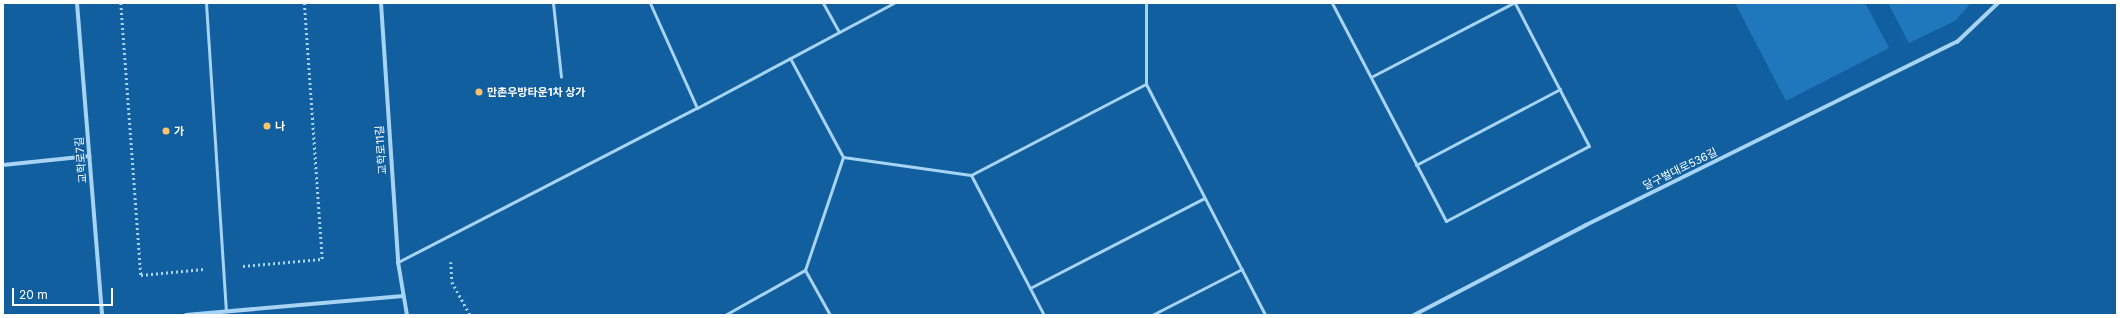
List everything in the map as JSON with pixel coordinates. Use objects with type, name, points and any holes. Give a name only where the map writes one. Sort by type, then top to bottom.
[{"type":"street","name":"교학로7길","points":[[78,3],[102,315]]},
{"type":"street","name":"교학로11길","points":[[381,3],[398,262],[407,315]]},
{"type":"street","name":"달구벌대로536길","points":[[1414,315],[1586,225],[1957,42],[1998,3]]},
{"type":"street","points":[[3,165],[90,156]]},
{"type":"street","points":[[186,315],[403,296]]},
{"type":"lane","points":[[206,3],[226,311]]},
{"type":"lane","points":[[553,3],[561,77]]},
{"type":"lane","points":[[650,3],[697,108]]},
{"type":"lane","points":[[823,3],[839,32]]},
{"type":"lane","points":[[398,262],[697,108],[894,3]]},
{"type":"lane","points":[[1146,3],[1146,84],[1265,315]]},
{"type":"lane","points":[[1332,3],[1416,165],[1446,221],[1590,146],[1514,3],[1371,78]]},
{"type":"lane","points":[[724,315],[805,270],[843,157],[790,58]]},
{"type":"lane","points":[[843,157],[971,175],[1146,84]]},
{"type":"lane","points":[[1416,165],[1560,89]]},
{"type":"lane","points":[[971,175],[1044,315]]},
{"type":"lane","points":[[1030,288],[1204,198]]},
{"type":"lane","points":[[1152,315],[1242,269]]},
{"type":"lane","points":[[805,270],[830,315]]},
{"type":"path","points":[[121,3],[141,275],[322,259],[304,3]]},
{"type":"path","points":[[451,262],[452,282],[470,315]]},
{"type":"shaded area","points":[[1735,3],[1865,3],[1889,48],[1786,101]]},
{"type":"shaded area","points":[[1888,3],[1971,3],[1955,21],[1909,43]]},
{"type":"place","name":"만촌우방타운1차 상가","points":[[479,92]]},
{"type":"place","name":"나","points":[[267,126]]},
{"type":"place","name":"가","points":[[166,131]]}]
